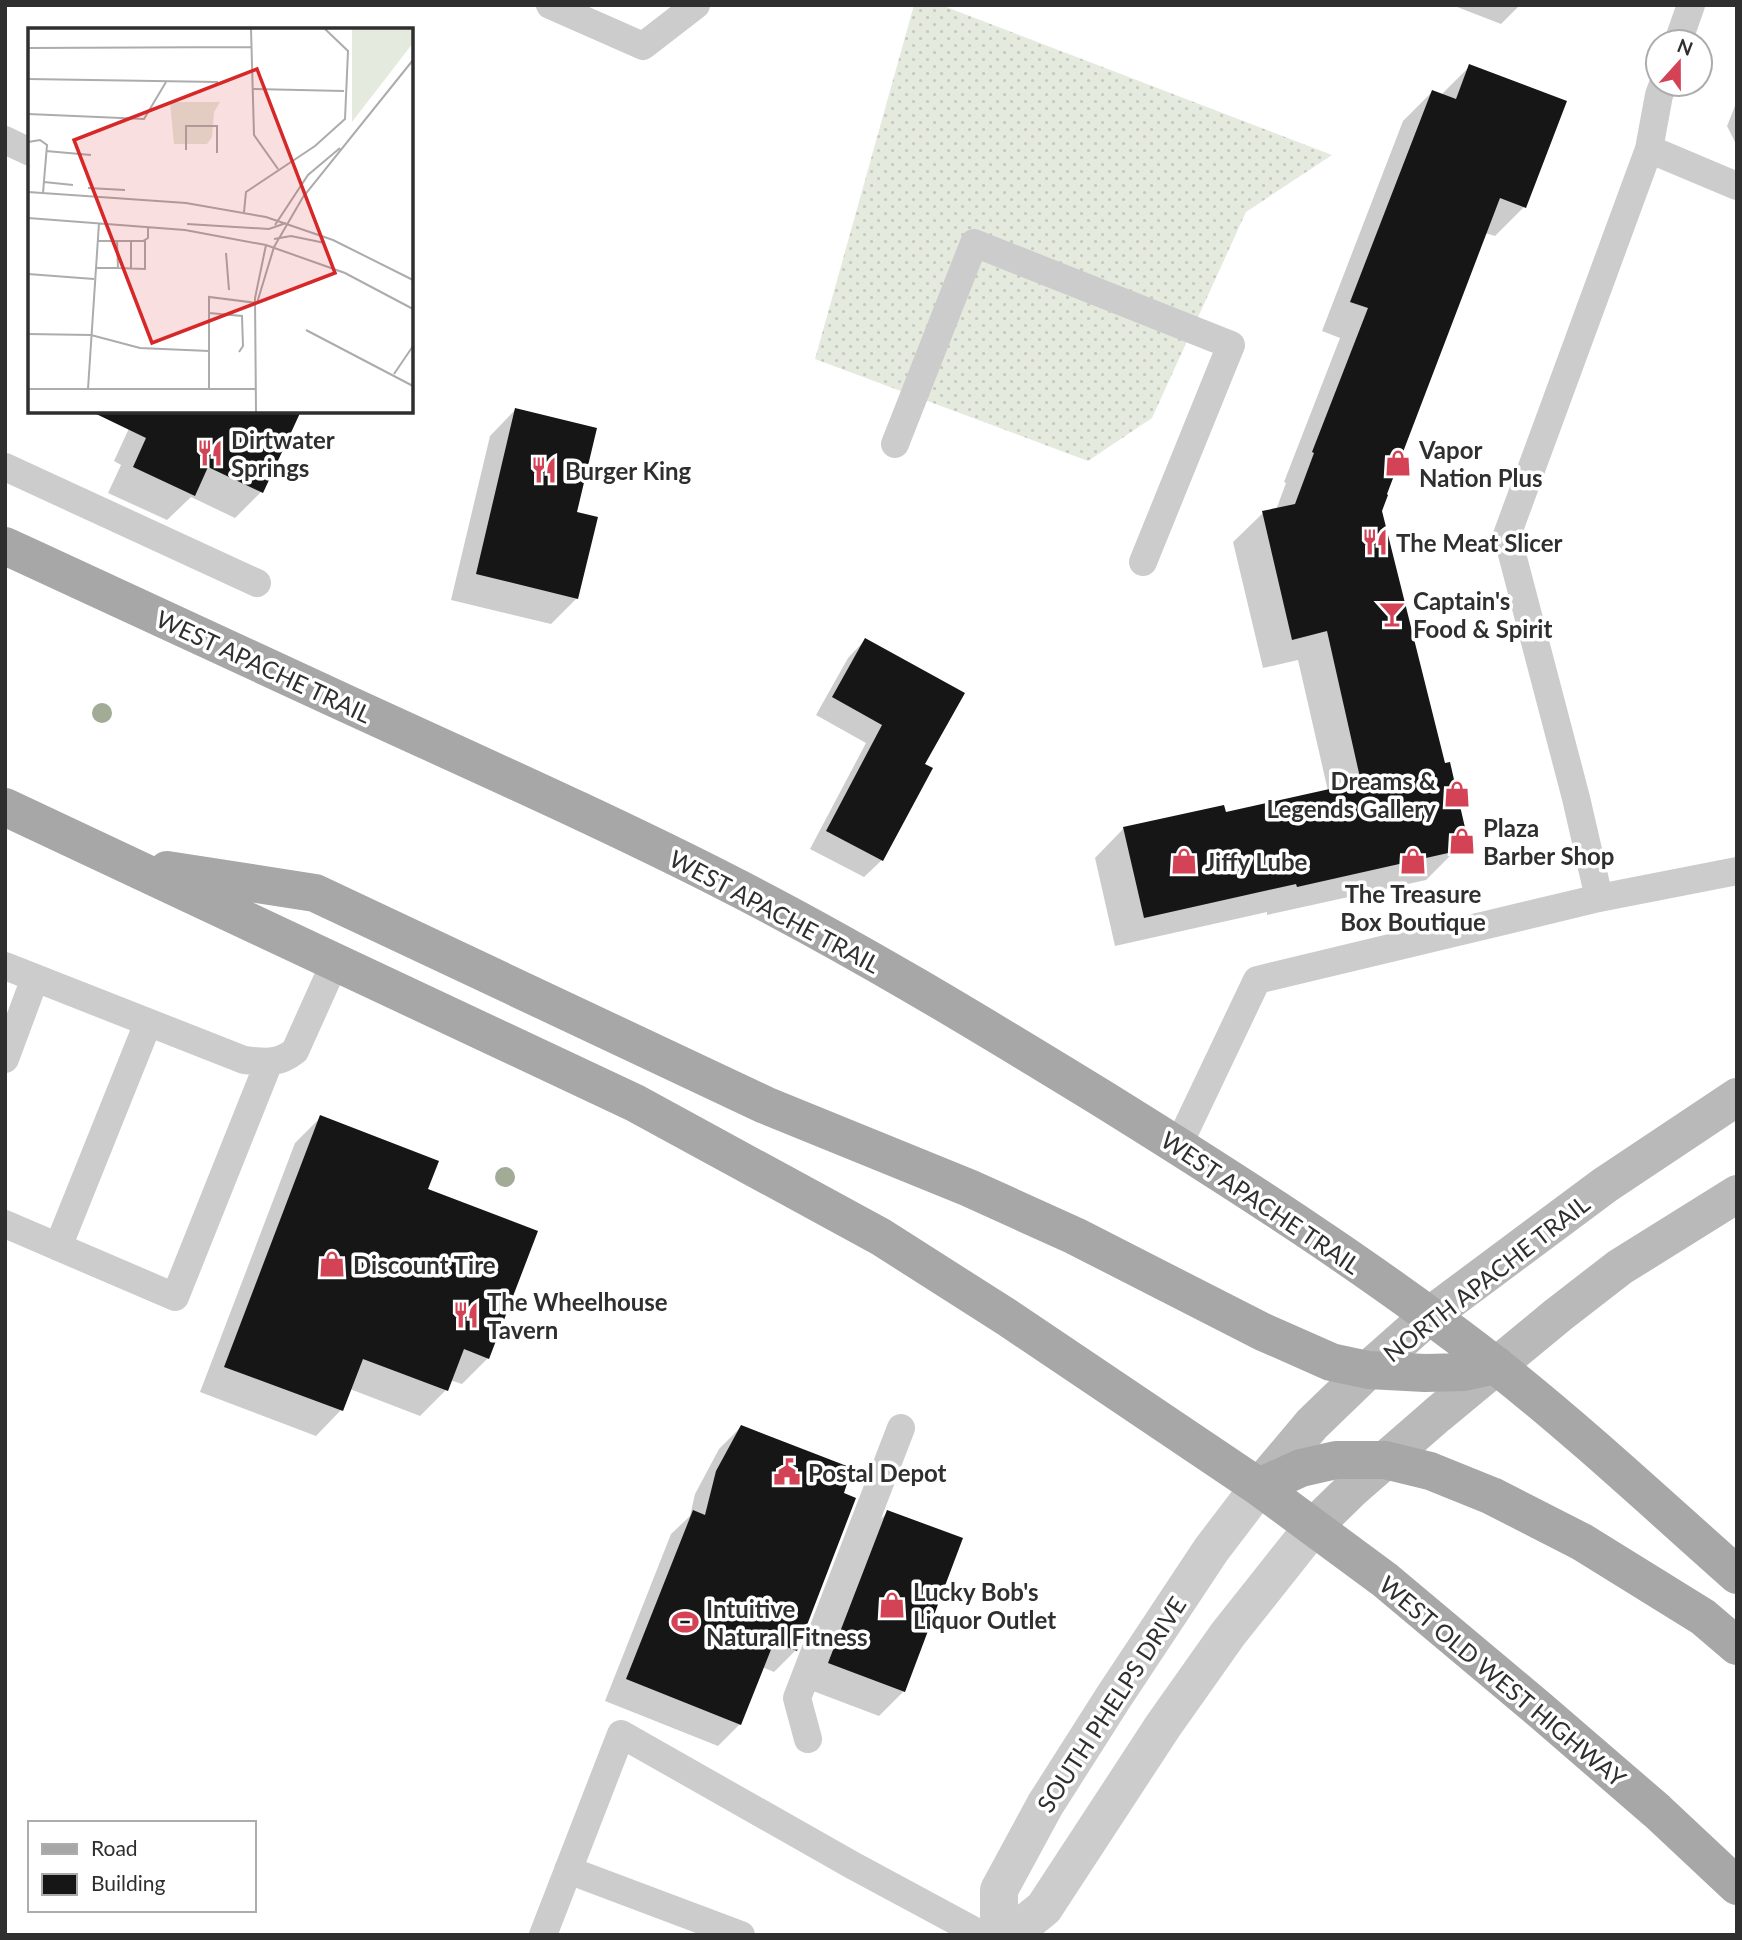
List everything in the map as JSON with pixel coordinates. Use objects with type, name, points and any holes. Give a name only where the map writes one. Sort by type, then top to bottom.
[{"type":"main road","name":"WEST APACHE TRAIL","points":[[5,545],[584,812],[726,882],[901,978],[1178,1146],[1345,1256],[1496,1365]]},
{"type":"main road","points":[[5,807],[635,1103],[881,1237],[1020,1325],[1259,1487],[1301,1468],[1336,1460],[1385,1460],[1430,1471],[1477,1489],[1559,1531],[1703,1616],[1737,1646]]},
{"type":"main road","points":[[126,864],[315,892],[765,1105],[970,1188],[1075,1236],[1264,1332],[1331,1362],[1368,1370],[1425,1373],[1464,1372],[1496,1365]]},
{"type":"main road","name":"NORTH APACHE TRAIL","points":[[1259,1487],[1312,1424],[1429,1316],[1605,1185],[1737,1097]]},
{"type":"main road","points":[[1313,1527],[1385,1460],[1558,1315],[1620,1267],[1737,1194]]},
{"type":"main road","points":[[1496,1365],[1561,1418],[1737,1575]]},
{"type":"main road","name":"WEST OLD WEST HIGHWAY","points":[[1259,1487],[1385,1580],[1541,1710],[1657,1811],[1737,1886]]},
{"type":"street","name":"SOUTH PHELPS DRIVE","points":[[999,1935],[999,1889],[1045,1805],[1211,1550],[1259,1487]]},
{"type":"street","points":[[1011,1935],[1044,1908],[1163,1726],[1228,1634],[1313,1527]]},
{"type":"lane","points":[[550,5],[643,46],[696,5]]},
{"type":"lane","points":[[1683,28],[1691,5]]},
{"type":"lane","points":[[1599,898],[1570,773],[1507,535],[1649,149],[1658,98]]},
{"type":"lane","points":[[5,141],[28,151]]},
{"type":"lane","points":[[1649,149],[1737,186]]},
{"type":"lane","points":[[895,444],[974,243],[1231,345],[1143,562]]},
{"type":"lane","points":[[5,467],[257,583]]},
{"type":"lane","points":[[1178,1146],[1257,980],[1599,898],[1737,871]]},
{"type":"lane","points":[[5,967],[244,1060],[269,1062],[284,1060],[295,1051],[334,962]]},
{"type":"lane","points":[[5,1059],[35,978]]},
{"type":"lane","points":[[58,1247],[148,1023]]},
{"type":"lane","points":[[5,1224],[175,1297],[269,1062]]},
{"type":"lane","points":[[807,1740],[797,1698],[901,1427]]},
{"type":"lane","points":[[543,1935],[621,1734],[982,1935]]},
{"type":"lane","points":[[568,1870],[741,1935]]},
{"type":"shaded area","points":[[914,5],[941,5],[1332,155],[1246,212],[1152,418],[1088,461],[815,359]]},
{"type":"building","points":[[1469,64],[1567,101],[1526,208],[1500,198],[1382,511],[1445,763],[1450,762],[1466,832],[1457,851],[1144,918],[1123,827],[1224,805],[1226,812],[1361,782],[1327,631],[1292,640],[1262,511],[1295,504],[1314,453],[1312,452],[1368,308],[1350,302],[1432,90],[1456,99]]},
{"type":"building","name":"Burger King","points":[[515,408],[597,428],[577,512],[598,517],[578,599],[476,574]]},
{"type":"building","name":"Dirtwater Springs","points":[[94,413],[300,413],[263,493],[208,467],[195,496],[133,467],[146,438]]},
{"type":"building","points":[[865,638],[965,693],[925,764],[933,768],[883,861],[826,831],[882,725],[832,697]]},
{"type":"building","name":"Discount Tire","points":[[320,1115],[439,1161],[428,1189],[538,1231],[489,1359],[464,1349],[448,1391],[363,1359],[343,1411],[224,1367]]},
{"type":"building","points":[[741,1425],[852,1468],[844,1493],[856,1498],[797,1651],[774,1642],[741,1725],[626,1679],[693,1510],[705,1515],[716,1471]]},
{"type":"building","name":"Lucky Bob's Liquor Outlet","points":[[887,1510],[963,1538],[905,1692],[828,1663]]},
{"type":"place","name":"Dirtwater Springs","points":[[210,453]]},
{"type":"place","name":"Vapor Nation Plus","points":[[1398,463]]},
{"type":"place","name":"Burger King","points":[[544,470]]},
{"type":"place","name":"The Meat Slicer","points":[[1375,542]]},
{"type":"place","name":"Captain's Food & Spirit","points":[[1392,614]]},
{"type":"place","name":"Dreams & Legends Gallery","points":[[1457,794]]},
{"type":"place","name":"Plaza Barber Shop","points":[[1462,841]]},
{"type":"place","name":"Jiffy Lube","points":[[1184,861]]},
{"type":"place","name":"The Treasure Box Boutique","points":[[1413,861]]},
{"type":"place","name":"Discount Tire","points":[[332,1264]]},
{"type":"place","name":"The Wheelhouse Tavern","points":[[466,1315]]},
{"type":"place","name":"Postal Depot","points":[[787,1472]]},
{"type":"place","name":"Lucky Bob's Liquor Outlet","points":[[892,1605]]},
{"type":"place","name":"Intuitive Natural Fitness","points":[[685,1622]]}]
